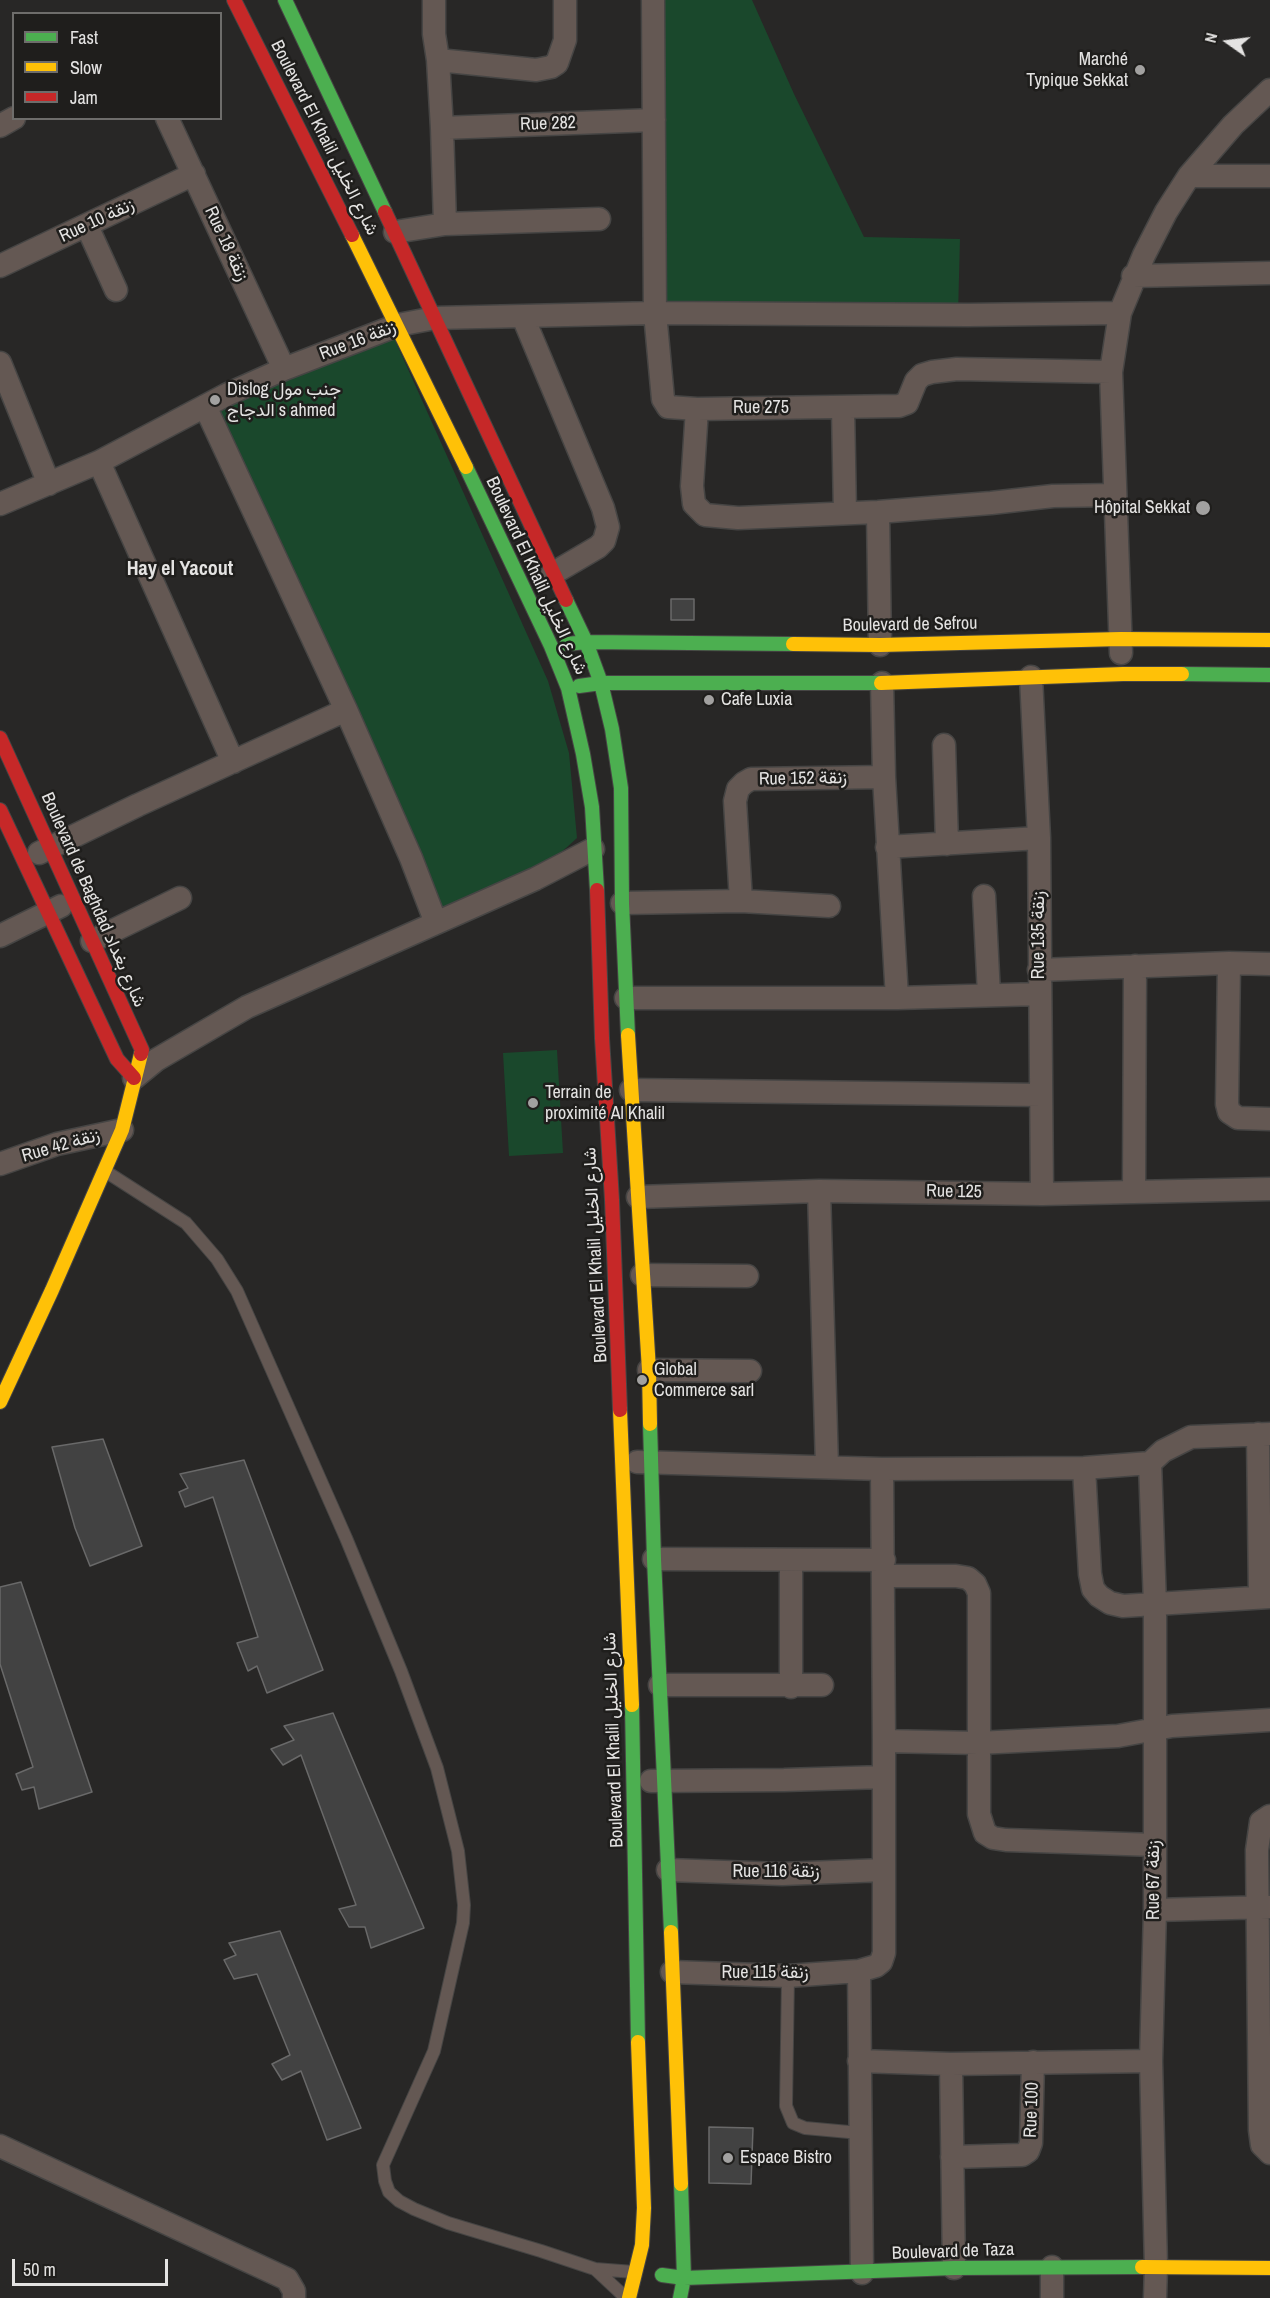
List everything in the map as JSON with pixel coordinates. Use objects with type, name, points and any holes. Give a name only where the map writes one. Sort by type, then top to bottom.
[{"type":"street","name":"Boulevard El Khalil شارع الخليل","points":[[234,0],[269,57],[551,645],[568,688],[583,754],[592,807],[593,849],[597,876],[602,1038],[612,1200],[623,1462],[634,1782],[637,2028],[644,2208],[642,2245],[637,2272],[627,2298]]},
{"type":"street","name":"Boulevard El Khalil شارع الخليل","points":[[285,0],[299,42],[395,232],[552,574],[586,642],[601,683],[612,729],[621,788],[626,998],[642,1275],[650,1370],[654,1559],[672,1972],[664,2027],[684,2278],[680,2298]]},
{"type":"street","points":[[434,0],[445,224]]},
{"type":"street","points":[[438,60],[536,70],[551,67],[557,63],[565,40],[565,0]]},
{"type":"street","points":[[652,0],[655,313]]},
{"type":"street","points":[[1123,674],[1111,372],[1120,313],[1133,276],[1166,212],[1190,176],[1233,125],[1270,90]]},
{"type":"street","name":"Rue 18 زنقة","points":[[168,120],[284,369]]},
{"type":"street","name":"Rue 282","points":[[442,128],[654,120]]},
{"type":"street","name":"Rue 10 زنقة","points":[[0,266],[194,174]]},
{"type":"street","points":[[1190,176],[1270,176]]},
{"type":"street","points":[[395,232],[445,224],[599,219]]},
{"type":"street","points":[[87,226],[116,290]]},
{"type":"street","points":[[1133,276],[1270,273]]},
{"type":"street","name":"Rue 16 زنقة","points":[[0,504],[99,462],[206,406],[284,369],[398,325],[435,318],[655,313],[1120,313]]},
{"type":"street","name":"Rue 275","points":[[655,313],[663,399],[668,407],[697,409],[874,407],[907,404],[916,381],[921,375],[932,372],[957,369],[1111,372]]},
{"type":"street","points":[[523,317],[603,508],[608,527],[604,541],[598,547],[552,574]]},
{"type":"street","points":[[0,363],[49,484]]},
{"type":"street","points":[[206,406],[346,710],[411,858],[436,923]]},
{"type":"street","points":[[843,408],[845,513]]},
{"type":"street","points":[[697,409],[692,486],[694,504],[705,515],[738,518],[878,512],[1053,496],[1115,495]]},
{"type":"street","points":[[99,462],[233,762]]},
{"type":"street","points":[[878,512],[880,645]]},
{"type":"street","name":"Boulevard de Sefrou","points":[[551,645],[586,642],[880,645],[1121,639],[1270,640]]},
{"type":"street","points":[[568,688],[601,683],[882,683],[1123,674],[1270,675]]},
{"type":"street","name":"Rue 135 زنقة","points":[[1031,676],[1039,838],[1042,1194]]},
{"type":"street","points":[[882,683],[887,847],[897,998]]},
{"type":"street","points":[[24,861],[138,805],[346,710]]},
{"type":"street","name":"Boulevard de Baghdad شارع بغداد","points":[[0,738],[142,1050],[122,1130],[0,1402]]},
{"type":"street","points":[[944,745],[947,844]]},
{"type":"street","name":"Rue 152 زنقة","points":[[741,901],[735,801],[738,789],[751,779],[884,777]]},
{"type":"street","points":[[0,810],[117,1059],[134,1078],[156,1059],[247,1006],[535,879],[593,849]]},
{"type":"street","points":[[887,847],[1039,838]]},
{"type":"street","points":[[535,879],[597,876]]},
{"type":"street","points":[[984,896],[989,995]]},
{"type":"street","points":[[92,941],[180,898]]},
{"type":"street","points":[[0,936],[74,901]]},
{"type":"street","points":[[622,903],[741,901],[829,906]]},
{"type":"street","points":[[1039,970],[1229,963],[1270,964]]},
{"type":"street","points":[[1229,963],[1227,1104],[1229,1112],[1233,1116],[1247,1119],[1270,1119]]},
{"type":"street","points":[[1134,1192],[1136,966]]},
{"type":"street","points":[[626,998],[897,998],[1039,994]]},
{"type":"street","points":[[631,1090],[1041,1095]]},
{"type":"street","name":"Rue 42 زنقة","points":[[0,1164],[57,1144],[122,1130]]},
{"type":"street","name":"Rue 125","points":[[638,1197],[819,1191],[1042,1194],[1270,1189]]},
{"type":"street","points":[[819,1191],[827,1467]]},
{"type":"street","points":[[642,1275],[747,1276]]},
{"type":"street","points":[[650,1370],[750,1371]]},
{"type":"street","points":[[623,1462],[882,1469],[1084,1468],[1150,1463],[1164,1451],[1191,1437],[1264,1434],[1265,1597],[1123,1606],[1110,1603],[1099,1596],[1093,1589],[1090,1574],[1084,1468]]},
{"type":"street","name":"Rue 67 زنقة","points":[[1150,1463],[1155,1605],[1155,1910],[1151,2061],[1155,2298]]},
{"type":"street","points":[[862,2273],[859,1971],[876,1966],[884,1953],[882,1469]]},
{"type":"street","points":[[654,1559],[791,1561],[884,1568],[968,1578],[975,1584],[979,1593],[979,1814],[985,1833],[993,1838],[1006,1840],[1155,1845]]},
{"type":"street","points":[[791,1561],[791,1687]]},
{"type":"street","points":[[660,1685],[791,1687],[822,1685]]},
{"type":"street","points":[[884,1741],[978,1743],[1118,1736],[1172,1726],[1270,1720]]},
{"type":"street","points":[[634,1782],[884,1777]]},
{"type":"street","points":[[1270,1816],[1262,1822],[1259,1833],[1264,1907],[1260,2130],[1262,2145],[1270,2153]]},
{"type":"street","name":"Rue 116 زنقة","points":[[668,1870],[782,1874],[884,1870]]},
{"type":"street","points":[[1155,1910],[1264,1907]]},
{"type":"street","name":"Rue 115 زنقة","points":[[672,1972],[788,1976],[859,1971]]},
{"type":"street","points":[[637,2028],[664,2027]]},
{"type":"street","points":[[859,2061],[951,2064],[1151,2061]]},
{"type":"street","name":"Rue 100","points":[[952,2157],[1022,2155],[1028,2151],[1032,2143],[1034,2062]]},
{"type":"street","points":[[951,2064],[954,2268]]},
{"type":"street","points":[[0,2146],[286,2279],[294,2291],[294,2298]]},
{"type":"street","points":[[1052,2267],[1052,2298]]},
{"type":"street","name":"Boulevard de Taza","points":[[637,2272],[684,2278],[954,2268],[1270,2268]]},
{"type":"lane","points":[[104,1170],[186,1223],[217,1259],[237,1291],[350,1549],[401,1671],[437,1768],[458,1851],[464,1905],[463,1923],[434,2051],[383,2165],[389,2192],[407,2205],[448,2223],[595,2270],[637,2272]]},
{"type":"lane","points":[[788,1976],[786,2106],[793,2123],[806,2128],[860,2133]]},
{"type":"lane","points":[[595,2270],[627,2298]]},
{"type":"green space","points":[[654,0],[752,0],[794,94],[864,237],[960,239],[958,315],[655,312]]},
{"type":"green space","points":[[390,329],[548,681],[569,753],[577,838],[533,878],[438,920],[210,404]]},
{"type":"green space","name":"Terrain de proximité Al Khalil","points":[[557,1050],[563,1153],[509,1156],[503,1053]]},
{"type":"building","points":[[671,599],[694,599],[694,620],[671,620]]},
{"type":"building","points":[[103,1439],[142,1546],[90,1566],[75,1528],[52,1447]]},
{"type":"building","points":[[244,1460],[323,1670],[267,1693],[257,1666],[248,1671],[237,1643],[258,1637],[213,1497],[185,1507],[179,1492],[188,1488],[180,1474]]},
{"type":"building","points":[[21,1582],[92,1792],[39,1809],[34,1787],[22,1790],[16,1774],[33,1767],[0,1664],[0,1587]]},
{"type":"building","points":[[333,1713],[424,1928],[371,1948],[365,1927],[349,1927],[339,1909],[356,1905],[301,1755],[283,1765],[271,1749],[294,1740],[284,1726]]},
{"type":"building","points":[[280,1931],[361,2128],[327,2140],[301,2071],[282,2080],[272,2064],[290,2055],[257,1974],[234,1979],[224,1960],[236,1955],[229,1943]]},
{"type":"building","points":[[709,2127],[753,2128],[751,2184],[709,2183]]},
{"type":"traffic: fast","points":[[285,0],[385,212]]},
{"type":"traffic: fast","points":[[466,467],[551,646],[568,688],[592,807],[597,890]]},
{"type":"traffic: fast","points":[[566,600],[586,642],[601,683],[612,729],[621,788],[622,903],[628,1035]]},
{"type":"traffic: fast","points":[[567,644],[586,642],[793,644]]},
{"type":"traffic: fast","points":[[1182,674],[1270,675]]},
{"type":"traffic: fast","points":[[579,686],[601,683],[881,683]]},
{"type":"traffic: fast","points":[[650,1424],[671,1932]]},
{"type":"traffic: fast","points":[[632,1705],[638,2042]]},
{"type":"traffic: fast","points":[[680,2298],[684,2278],[681,2184]]},
{"type":"traffic: fast","points":[[662,2275],[684,2278],[954,2268],[1142,2267]]},
{"type":"traffic: slow","points":[[352,235],[466,467]]},
{"type":"traffic: slow","points":[[793,644],[880,645],[1121,639],[1270,640]]},
{"type":"traffic: slow","points":[[881,683],[1182,674]]},
{"type":"traffic: slow","points":[[628,1035],[649,1370],[650,1424]]},
{"type":"traffic: slow","points":[[0,1402],[122,1130],[141,1054]]},
{"type":"traffic: slow","points":[[620,1410],[632,1705]]},
{"type":"traffic: slow","points":[[671,1932],[681,2184]]},
{"type":"traffic: slow","points":[[629,2298],[642,2245],[644,2208],[638,2042]]},
{"type":"traffic: slow","points":[[1142,2267],[1270,2268]]},
{"type":"traffic: jam","points":[[234,0],[352,235]]},
{"type":"traffic: jam","points":[[385,212],[566,600]]},
{"type":"traffic: jam","points":[[0,738],[142,1050],[141,1054]]},
{"type":"traffic: jam","points":[[0,810],[117,1059],[134,1078]]},
{"type":"traffic: jam","points":[[597,890],[620,1410]]},
{"type":"place","name":"Marché Typique Sekkat","points":[[1140,70]]},
{"type":"place","name":"Dislog جنب مول الدجاج s ahmed","points":[[215,400]]},
{"type":"place","name":"Hôpital Sekkat","points":[[1203,508]]},
{"type":"place","name":"Cafe Luxia","points":[[709,700]]},
{"type":"place","name":"Terrain de proximité Al Khalil","points":[[533,1103]]},
{"type":"place","name":"Global Commerce sarl","points":[[642,1380]]},
{"type":"place","name":"Espace Bistro","points":[[728,2158]]},
{"type":"district","name":"Hay el Yacout","points":[[180,570]]}]
